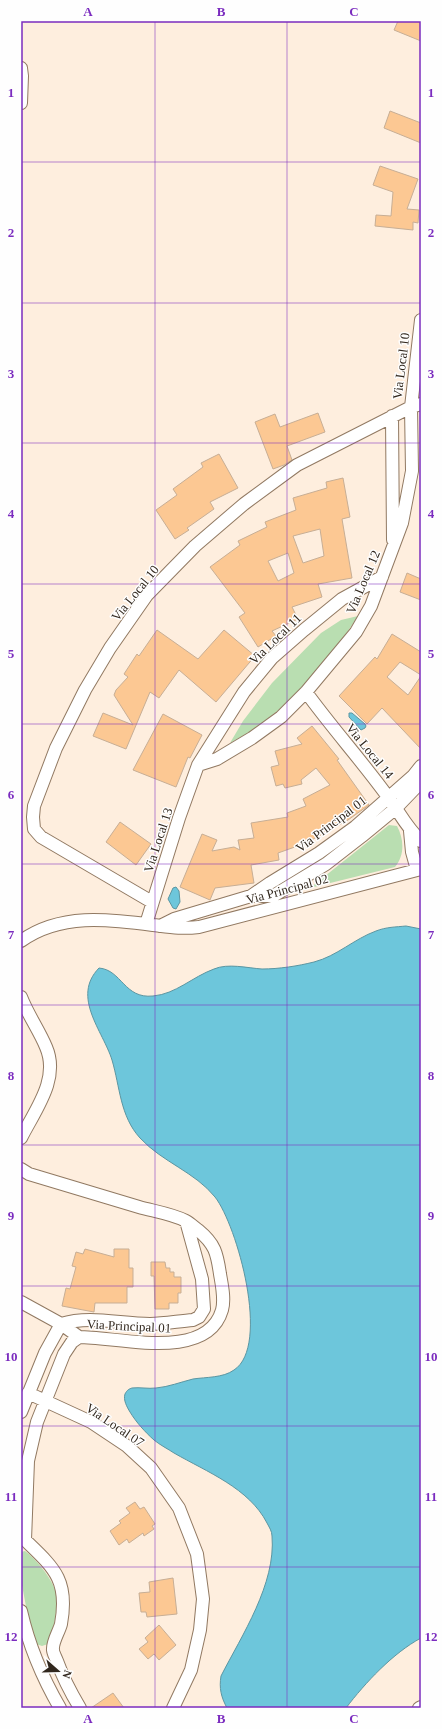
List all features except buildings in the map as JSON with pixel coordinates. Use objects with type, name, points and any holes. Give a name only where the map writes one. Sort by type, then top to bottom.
[{"type":"street","points":[[21,68],[21,103]]},
{"type":"street","name":"Via Local 10","points":[[152,902],[41,837],[34,829],[34,806],[62,735],[85,690],[110,648],[147,595],[195,546],[244,504],[298,465],[416,405],[421,320]]},
{"type":"street","name":"Via Local 12","points":[[198,765],[216,758],[252,738],[281,717],[306,692],[356,632],[371,606],[402,523],[412,471],[416,405]]},
{"type":"street","points":[[392,416],[393,547]]},
{"type":"street","name":"Via Local 11","points":[[198,765],[244,692],[272,658],[342,599],[382,577]]},
{"type":"street","name":"Via Local 14","points":[[306,692],[389,797],[410,831],[421,841]]},
{"type":"street","name":"Via Local 13","points":[[146,924],[179,818],[198,765]]},
{"type":"street","name":"Via Principal 01","points":[[251,896],[270,882],[319,853],[355,826],[413,776],[421,766]]},
{"type":"street","name":"Via Principal 01","points":[[160,926],[174,919],[251,896],[273,896],[326,864],[396,808],[421,782]]},
{"type":"street","name":"Via Local 14","points":[[410,831],[419,869]]},
{"type":"street","name":"Via Principal 02","points":[[160,926],[172,928],[199,927],[419,869]]},
{"type":"street","points":[[21,941],[28,936],[58,924],[83,920],[109,919],[160,926]]},
{"type":"street","points":[[21,997],[46,1048],[50,1061],[50,1074],[46,1088],[21,1138]]},
{"type":"street","name":"Via Principal 01","points":[[21,1169],[29,1174],[186,1221],[208,1238],[214,1247],[217,1255],[223,1292],[222,1309],[217,1322],[210,1330],[201,1336],[180,1342],[141,1342],[79,1337],[72,1342],[64,1354],[37,1422],[28,1461],[23,1540],[49,1564],[59,1578],[63,1592],[64,1607],[52,1650]]},
{"type":"street","points":[[186,1221],[202,1279],[204,1309],[199,1317],[193,1320],[201,1336]]},
{"type":"street","points":[[21,1302],[61,1324],[79,1337]]},
{"type":"street","name":"Via Principal 01","points":[[61,1324],[74,1320],[88,1319],[151,1324],[193,1320]]},
{"type":"street","points":[[21,1412],[45,1353],[61,1324]]},
{"type":"street","points":[[28,1393],[45,1400]]},
{"type":"street","name":"Via Local 07","points":[[45,1400],[91,1422],[127,1446],[150,1468],[179,1508],[197,1554],[203,1599],[200,1630],[191,1670],[173,1708]]},
{"type":"street","points":[[21,1611],[35,1657],[47,1685],[60,1708]]},
{"type":"street","points":[[35,1657],[52,1650],[63,1678],[80,1708]]},
{"type":"green space","points":[[358,616],[318,671],[286,704],[269,718],[230,743],[243,721],[272,683],[321,633],[341,620]]},
{"type":"green space","points":[[389,825],[397,826],[402,842],[401,857],[395,867],[310,888]]},
{"type":"green space","points":[[25,1551],[45,1572],[56,1593],[56,1616],[48,1644],[42,1646],[36,1644],[32,1638],[21,1580],[21,1552]]},
{"type":"water","points":[[349,713],[352,713],[365,724],[365,728],[361,730],[349,717]]},
{"type":"water","points":[[176,887],[179,891],[180,902],[176,909],[173,908],[168,899],[173,888]]},
{"type":"water","points":[[406,926],[421,929],[421,1638],[400,1652],[380,1669],[346,1708],[227,1708],[221,1692],[221,1676],[256,1609],[263,1591],[269,1572],[272,1554],[272,1532],[259,1511],[250,1500],[238,1490],[213,1474],[159,1444],[151,1437],[132,1416],[126,1403],[125,1394],[132,1388],[170,1386],[193,1379],[220,1376],[234,1370],[245,1357],[250,1337],[250,1312],[247,1285],[232,1232],[224,1211],[215,1197],[198,1181],[158,1154],[140,1138],[128,1120],[124,1111],[112,1060],[88,1002],[88,991],[91,979],[99,968],[107,970],[113,974],[129,989],[136,993],[143,996],[161,995],[177,989],[206,972],[219,967],[238,966],[268,969],[302,965],[330,956],[360,938],[376,931]]}]
